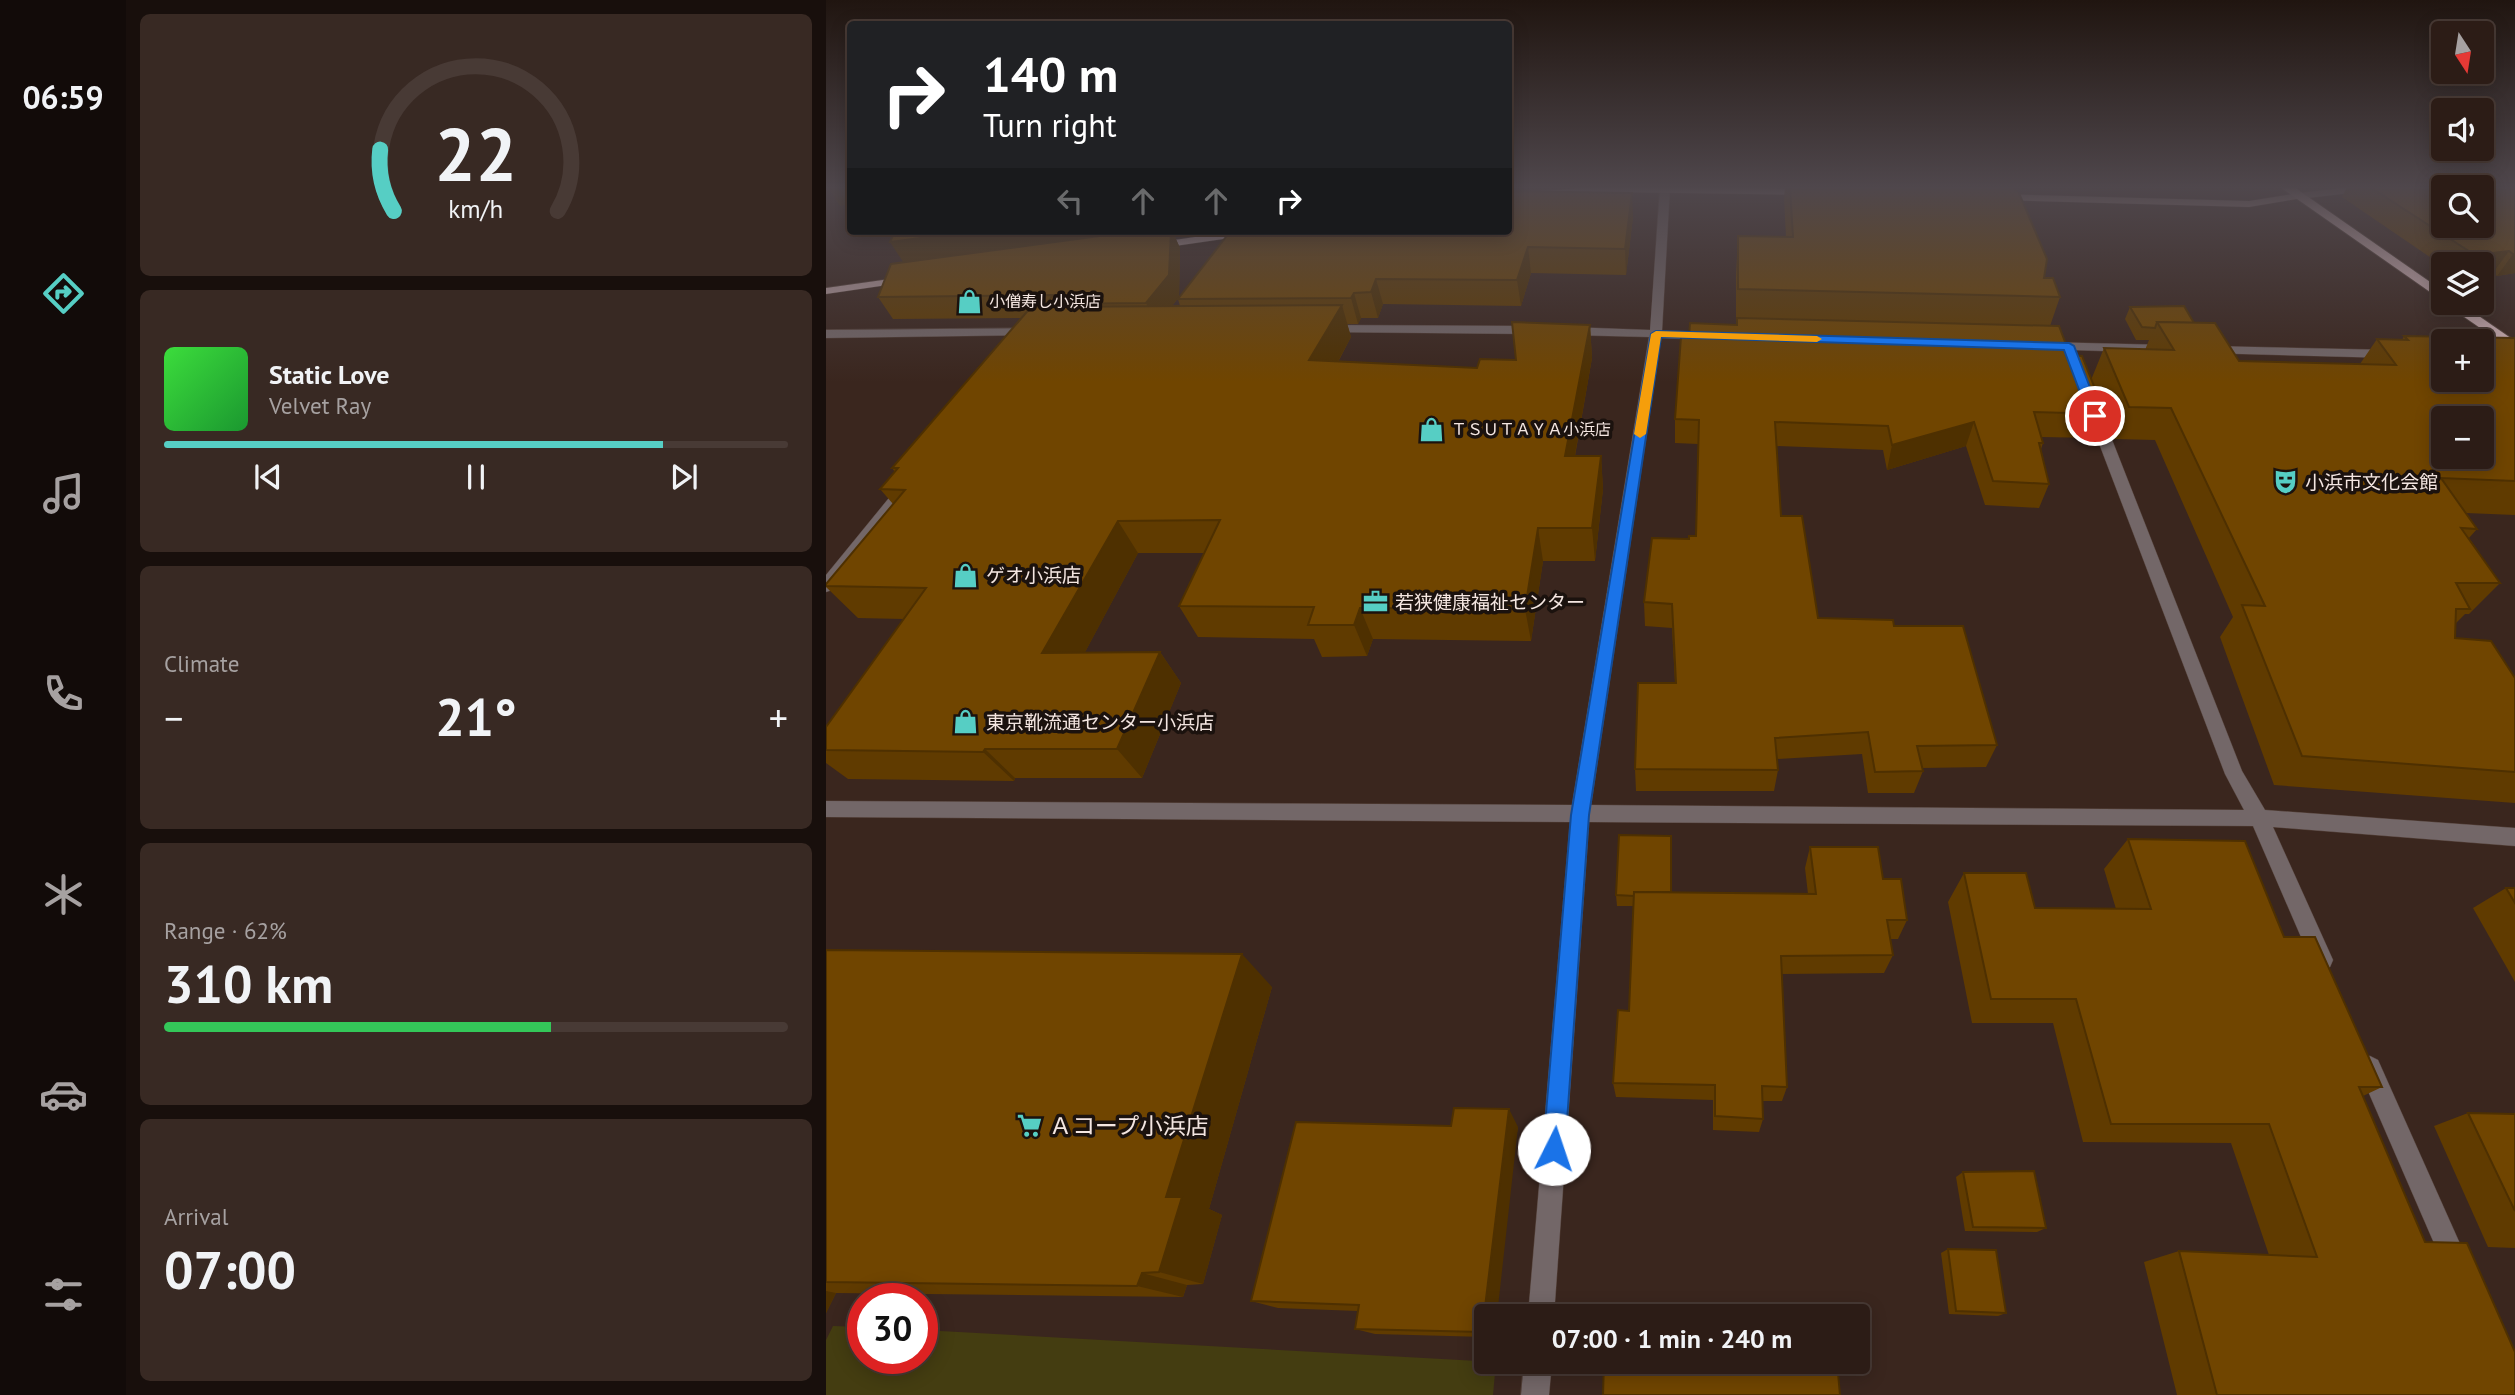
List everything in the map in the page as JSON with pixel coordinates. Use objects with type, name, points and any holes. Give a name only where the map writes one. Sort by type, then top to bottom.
[{"type":"highway","points":[[2379,252],[2431,289]]},
{"type":"highway","points":[[2465,315],[2511,354]]},
{"type":"main road","points":[[826,291],[922,278]]},
{"type":"street","points":[[1542,1304],[1580,815],[1656,334],[1661,252]]},
{"type":"street","points":[[1312,329],[1488,328],[1725,336]]},
{"type":"street","points":[[826,334],[1031,335]]},
{"type":"street","points":[[2028,345],[2180,349]]},
{"type":"street","points":[[2069,346],[2234,774],[2259,818],[2331,981]]},
{"type":"street","points":[[2194,349],[2401,354]]},
{"type":"street","points":[[826,586],[919,470]]},
{"type":"street","points":[[826,808],[2259,818],[2515,837]]},
{"type":"street","points":[[2359,1044],[2464,1282]]},
{"type":"street","points":[[1535,1395],[1537,1374]]},
{"type":"shaded area","points":[[833,1326],[847,1326],[847,1374],[938,1374],[938,1331],[1474,1361],[1474,1374],[1495,1374],[1493,1395],[826,1395],[826,1340]]},
{"type":"building","points":[[980,252],[1170,252],[1169,275],[1146,303],[1046,304],[1053,295],[878,297],[891,264]]},
{"type":"building","points":[[1214,252],[1526,252],[1517,280],[1376,279],[1371,292],[1354,293],[1351,298],[1178,299]]},
{"type":"building","points":[[1738,252],[2044,252],[2047,259],[2044,278],[2053,278],[2060,297],[1738,289]]},
{"type":"building","points":[[1342,305],[1309,360],[1477,368],[1480,359],[1516,360],[1512,322],[1590,325],[1565,456],[1601,456],[1592,528],[1538,528],[1525,609],[1360,608],[1354,625],[1308,625],[1314,607],[1179,606],[1220,520],[1118,521],[1042,653],[1160,652],[1117,749],[985,749],[983,752],[826,750],[826,727],[926,588],[826,584],[905,490],[880,489],[898,468],[892,468],[1031,307]]},
{"type":"building","points":[[2184,306],[2194,323],[2157,322],[2155,328],[2142,327],[2130,307]]},
{"type":"building","points":[[1737,318],[2059,326],[2070,355],[2082,356],[2105,414],[2034,412],[2043,443],[2039,443],[2049,484],[1993,481],[1974,422],[1892,445],[1888,426],[1775,422],[1781,516],[1802,516],[1818,618],[1893,620],[1894,626],[1963,626],[1997,745],[1917,746],[1923,771],[1875,772],[1868,732],[1775,738],[1778,770],[1635,769],[1638,683],[1676,683],[1672,604],[1644,602],[1652,538],[1689,539],[1689,536],[1696,536],[1699,420],[1675,419],[1681,337],[1689,338],[1690,323],[1737,325]]},
{"type":"building","points":[[2157,322],[2215,323],[2239,361],[2396,365],[2377,339],[2408,340],[2404,336],[2431,336],[2431,392],[2494,392],[2494,338],[2515,338],[2515,481],[2441,478],[2477,529],[2461,528],[2500,583],[2456,583],[2470,609],[2456,609],[2455,638],[2491,641],[2515,678],[2515,772],[2302,756],[2242,605],[2265,606],[2171,408],[2129,407],[2104,348],[2174,350]]},
{"type":"building","points":[[1619,835],[1671,836],[1671,892],[1616,895]]},
{"type":"building","points":[[2128,839],[2245,841],[2284,937],[2315,937],[2382,1087],[2359,1087],[2425,1242],[2467,1243],[2515,1352],[2515,1395],[2217,1395],[2179,1251],[2317,1257],[2269,1124],[2111,1124],[2076,999],[1991,999],[1964,873],[2026,873],[2035,908],[2151,909]]},
{"type":"building","points":[[1810,847],[1878,847],[1883,879],[1901,879],[1907,920],[1887,920],[1893,955],[1781,956],[1787,1087],[1762,1086],[1763,1119],[1715,1116],[1715,1085],[1613,1083],[1618,1010],[1629,1011],[1634,892],[1816,894]]},
{"type":"building","points":[[2506,888],[2515,888],[2515,903]]},
{"type":"building","name":"Ａコープ小浜店","points":[[826,950],[1242,954],[1166,1197],[1182,1197],[1159,1272],[1142,1273],[1137,1286],[826,1282]]},
{"type":"building","points":[[1454,1108],[1509,1109],[1485,1304],[1474,1304],[1474,1332],[1355,1329],[1359,1305],[1251,1301],[1296,1122],[1451,1126]]},
{"type":"building","points":[[2468,1113],[2515,1114],[2515,1211]]},
{"type":"building","points":[[2034,1171],[2046,1228],[1973,1227],[1963,1172]]},
{"type":"building","points":[[1948,1249],[1996,1250],[2006,1313],[1956,1311]]},
{"type":"building","points":[[1604,1374],[1838,1374],[1840,1395],[1603,1395]]},
{"type":"slow traffic","points":[[1640,434],[1656,334],[1817,339]]},
{"type":"place","name":"小僧寿し小浜店","points":[[969,301]]},
{"type":"place","name":"ＴＳＵＴＡＹＡ小浜店","points":[[1431,429]]},
{"type":"place","name":"小浜市文化会館","points":[[2285,482]]},
{"type":"place","name":"ゲオ小浜店","points":[[966,575]]},
{"type":"place","name":"若狭健康福祉センター","points":[[1375,602]]},
{"type":"place","name":"東京靴流通センター小浜店","points":[[966,722]]},
{"type":"place","name":"Ａコープ小浜店","points":[[1029,1126]]},
{"type":"route","points":[[1554,1149],[1580,815],[1656,334],[2069,346],[2095,416]]}]
